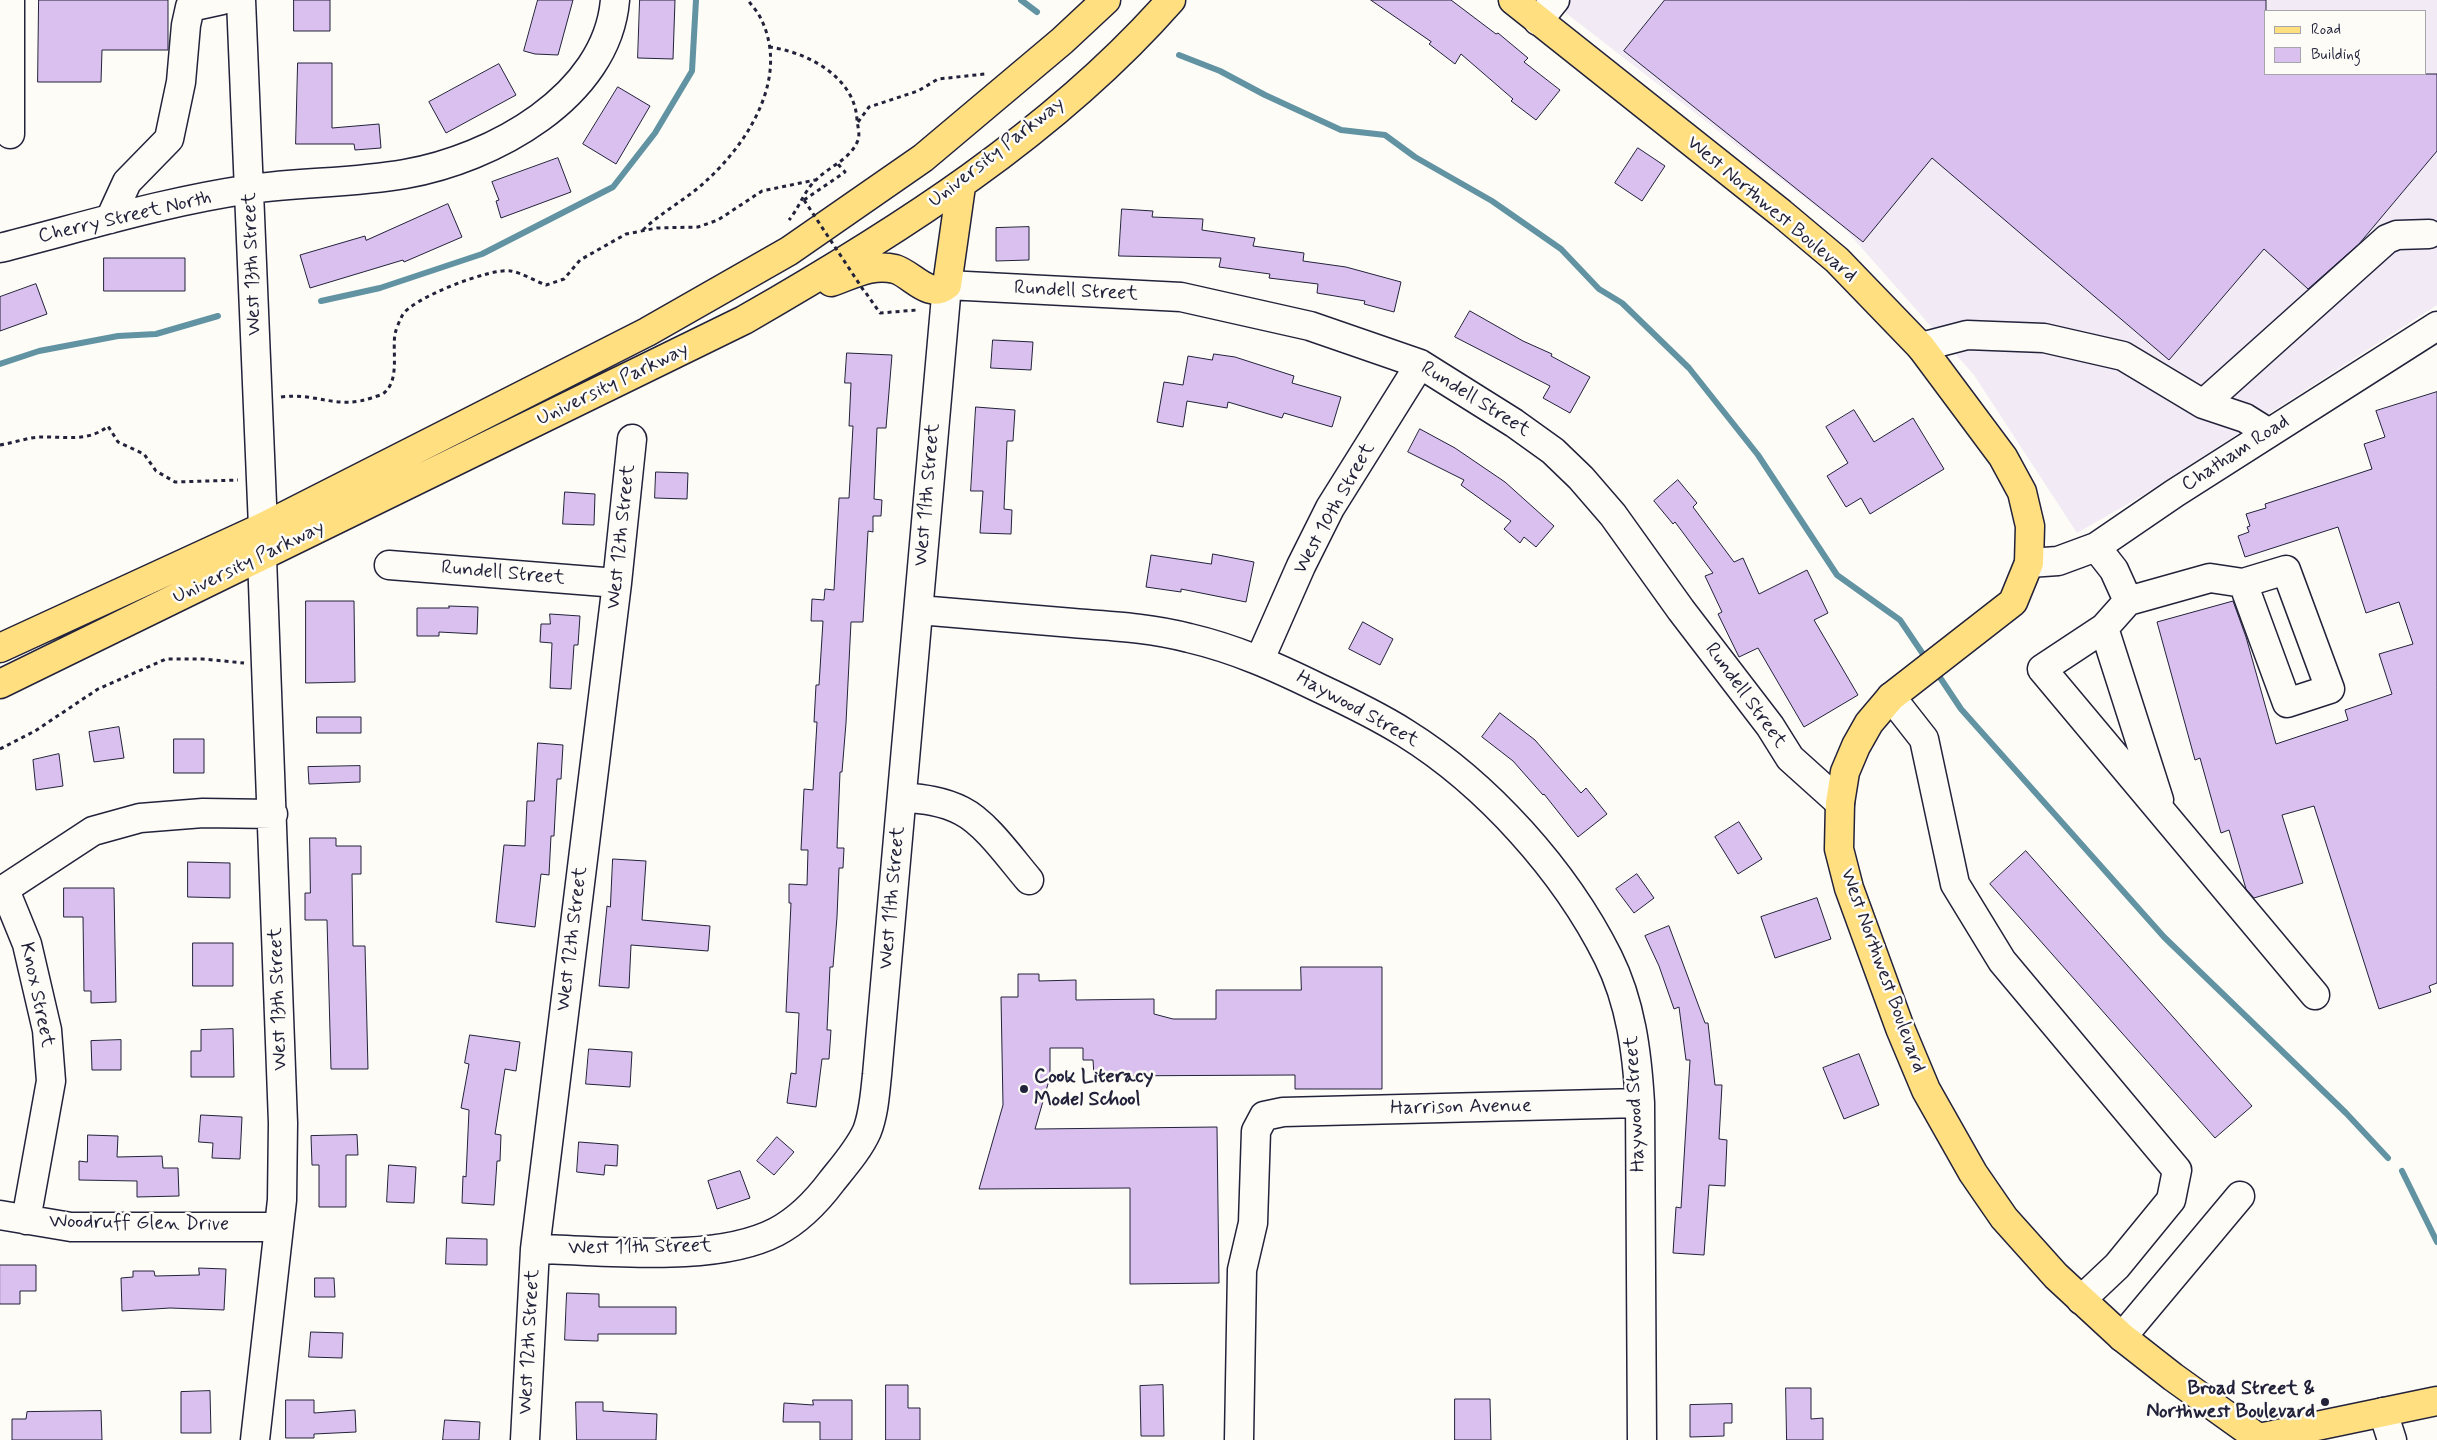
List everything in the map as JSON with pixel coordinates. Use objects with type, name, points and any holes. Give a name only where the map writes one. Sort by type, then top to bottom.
[{"type":"main road","name":"University Parkway","points":[[0,648],[263,528],[647,332],[789,251],[923,158],[1010,85],[1106,0]]},
{"type":"main road","name":"University Parkway","points":[[0,684],[744,320],[797,290],[960,186],[1038,125],[1104,68],[1149,25],[1171,0]]},
{"type":"main road","name":"West Northwest Boulevard","points":[[1513,0],[1773,206],[1837,260],[1920,347],[2003,457],[2022,492],[2030,526],[2029,563],[2013,602],[1951,651],[1919,673],[1891,697],[1869,723],[1856,746],[1846,772],[1840,803],[1839,849],[1849,888],[1900,1028],[1926,1090],[1973,1173],[2004,1218],[2031,1251],[2122,1337],[2257,1440]]},
{"type":"main road","points":[[797,290],[818,287],[872,267],[895,269],[934,291],[941,290],[947,285],[960,186]]},
{"type":"main road","points":[[2257,1440],[2437,1401]]},
{"type":"street","points":[[10,0],[10,134]]},
{"type":"street","points":[[110,219],[127,182],[169,139],[181,82],[190,3],[222,0]]},
{"type":"street","name":"West 13th Street","points":[[241,0],[263,528]]},
{"type":"street","name":"Cherry Street North","points":[[0,248],[110,219],[250,189],[405,174],[442,165],[488,147],[523,128],[555,106],[583,78],[600,54],[607,37],[615,0]]},
{"type":"street","points":[[1538,21],[1554,0]]},
{"type":"street","points":[[2203,404],[2387,239],[2397,235],[2428,234]]},
{"type":"street","name":"Rundell Street","points":[[947,285],[1181,297],[1310,326],[1420,364],[1514,423],[1553,451],[1582,478],[1613,515],[1681,610],[1770,726],[1790,758],[1840,803]]},
{"type":"street","name":"West 11th Street","points":[[535,1249],[662,1252],[710,1249],[748,1242],[776,1232],[801,1216],[821,1196],[866,1132],[872,1113],[877,1075],[947,285]]},
{"type":"street","name":"Chatham Road","points":[[2029,563],[2058,560],[2096,547],[2269,433],[2437,327]]},
{"type":"street","points":[[1920,347],[1967,335],[2044,338],[2123,356],[2203,404],[2245,418],[2269,433]]},
{"type":"street","name":"West 10th Street","points":[[1260,659],[1301,566],[1330,508],[1420,364]]},
{"type":"street","name":"West 12th Street","points":[[526,1440],[535,1249],[617,583],[632,439]]},
{"type":"street","points":[[2096,547],[2114,570],[2128,601]]},
{"type":"street","name":"West 13th Street","points":[[255,1440],[282,1200],[283,1123],[262,557]]},
{"type":"street","name":"Rundell Street","points":[[389,565],[617,583]]},
{"type":"street","points":[[2243,583],[2287,703],[2330,688],[2286,570],[2243,583],[2210,578],[2128,601],[2104,628],[2042,670],[2315,995]]},
{"type":"street","name":"Haywood Street","points":[[919,610],[1134,628],[1188,637],[1260,659],[1373,714],[1407,734],[1446,762],[1490,801],[1530,844],[1582,912],[1609,959],[1627,1007],[1636,1047],[1640,1103],[1642,1440]]},
{"type":"street","points":[[2104,628],[2163,813]]},
{"type":"street","points":[[1891,697],[1924,739],[1955,884],[1998,954],[2177,1170],[2171,1200],[2117,1266],[2081,1300]]},
{"type":"street","points":[[902,797],[938,802],[963,811],[984,829],[1029,880]]},
{"type":"street","points":[[2,891],[93,831],[140,818],[203,814],[273,814]]},
{"type":"street","name":"Knox Street","points":[[2,891],[27,944],[47,1030],[51,1081],[13,1218]]},
{"type":"street","name":"Harrison Avenue","points":[[1238,1440],[1242,1270],[1253,1223],[1256,1131],[1264,1116],[1282,1112],[1640,1103]]},
{"type":"street","points":[[2122,1337],[2240,1196]]},
{"type":"street","name":"Woodruff Glen Drive","points":[[13,1218],[70,1227],[279,1227]]},
{"type":"street","points":[[2383,1412],[2392,1440]]},
{"type":"path","points":[[643,231],[652,222],[707,181],[741,142],[760,108],[770,76],[769,47],[762,19],[748,0]]},
{"type":"path","points":[[769,47],[794,51],[824,67],[849,91],[857,112],[858,139],[849,155],[815,180],[786,224]]},
{"type":"path","points":[[858,123],[870,107],[918,91],[938,79],[997,72],[1010,85]]},
{"type":"path","points":[[837,163],[845,172],[804,200],[880,313]]},
{"type":"path","points":[[258,399],[295,395],[313,397],[334,404],[362,402],[385,392],[392,381],[396,356],[395,335],[403,314],[420,300],[489,272],[511,271],[546,285],[564,279],[580,260],[626,234],[657,228],[698,227],[718,220],[762,191],[815,180]]},
{"type":"path","points":[[0,445],[38,437],[76,439],[103,430],[108,426],[118,442],[144,454],[156,471],[174,482],[239,480],[261,476]]},
{"type":"path","points":[[0,749],[34,731],[98,689],[166,659],[203,659],[267,667]]},
{"type":"shaded area","points":[[1549,0],[2437,0],[2437,305],[2140,497],[2077,533],[1974,375],[1844,228]]},
{"type":"building","points":[[39,0],[168,0],[168,50],[102,50],[101,82],[38,82]]},
{"type":"building","points":[[294,0],[330,0],[330,31],[294,31]]},
{"type":"building","points":[[538,0],[573,0],[558,55],[535,54],[524,51]]},
{"type":"building","points":[[640,0],[675,0],[673,59],[638,58]]},
{"type":"building","points":[[1371,0],[1451,0],[1496,34],[1498,33],[1528,58],[1524,62],[1560,90],[1536,120],[1511,101],[1513,99],[1461,54],[1455,64],[1429,44],[1431,42]]},
{"type":"building","points":[[1665,0],[2266,0],[2266,10],[2264,10],[2264,75],[2437,74],[2437,151],[2359,244],[2308,289],[2264,249],[2169,360],[1932,158],[1863,242],[1624,51]]},
{"type":"building","points":[[298,63],[332,63],[332,128],[379,124],[381,148],[355,150],[354,144],[296,144]]},
{"type":"building","points":[[499,64],[516,95],[446,133],[429,102]]},
{"type":"building","points":[[618,87],[650,106],[616,164],[583,144]]},
{"type":"building","points":[[1638,148],[1665,166],[1642,201],[1615,183]]},
{"type":"building","points":[[558,158],[571,192],[501,218],[496,201],[499,200],[492,182]]},
{"type":"building","points":[[448,204],[462,237],[404,262],[403,260],[310,288],[300,255],[365,236],[366,240]]},
{"type":"building","points":[[1122,209],[1153,211],[1152,217],[1203,219],[1202,230],[1255,238],[1253,246],[1304,253],[1303,261],[1346,267],[1401,282],[1394,312],[1364,304],[1365,301],[1317,293],[1318,284],[1269,278],[1270,274],[1219,267],[1221,258],[1119,256]]},
{"type":"building","points":[[1029,227],[1029,260],[996,261],[996,228]]},
{"type":"building","points":[[104,258],[185,258],[185,291],[104,291]]},
{"type":"building","points":[[36,284],[47,314],[0,331],[0,297]]},
{"type":"building","points":[[1470,311],[1523,341],[1552,354],[1551,356],[1590,377],[1570,413],[1543,398],[1550,386],[1455,337]]},
{"type":"building","points":[[993,340],[1033,342],[1031,370],[991,368]]},
{"type":"building","points":[[847,353],[892,355],[886,428],[877,428],[874,499],[882,500],[881,516],[873,516],[873,532],[868,531],[863,622],[851,622],[846,723],[842,772],[840,772],[837,848],[844,848],[843,868],[839,868],[833,967],[830,967],[827,1030],[831,1030],[829,1059],[822,1059],[816,1107],[787,1103],[791,1073],[796,1074],[799,1013],[786,1012],[791,903],[789,903],[789,884],[807,885],[808,850],[801,850],[804,789],[813,790],[817,722],[814,722],[816,685],[819,685],[823,621],[811,621],[812,599],[824,600],[825,589],[834,590],[839,498],[849,498],[853,426],[849,426],[851,383],[845,383]]},
{"type":"building","points":[[1214,354],[1235,357],[1294,376],[1292,383],[1341,397],[1332,427],[1284,413],[1282,418],[1228,402],[1227,408],[1187,401],[1183,427],[1157,422],[1164,382],[1183,385],[1188,356],[1212,360]]},
{"type":"building","points":[[2437,392],[2437,983],[2429,986],[2431,992],[2379,1009],[2314,806],[2282,815],[2303,883],[2254,898],[2246,889],[2229,830],[2221,833],[2200,758],[2195,760],[2157,622],[2233,601],[2246,637],[2276,744],[2348,720],[2345,710],[2392,694],[2379,654],[2413,644],[2399,602],[2366,613],[2338,527],[2245,557],[2238,536],[2249,532],[2247,527],[2250,526],[2246,514],[2266,508],[2265,504],[2372,469],[2364,444],[2385,437],[2376,411]]},
{"type":"building","points":[[976,407],[1015,410],[1013,441],[1007,441],[1004,509],[1012,510],[1011,534],[980,533],[983,491],[971,491]]},
{"type":"building","points":[[1854,410],[1874,442],[1913,418],[1944,469],[1870,514],[1861,498],[1846,507],[1827,476],[1848,463],[1826,427]]},
{"type":"building","points":[[1420,429],[1455,448],[1505,482],[1554,526],[1536,547],[1524,537],[1520,543],[1504,529],[1511,521],[1461,485],[1464,480],[1408,452]]},
{"type":"building","points":[[656,472],[688,473],[687,499],[655,498]]},
{"type":"building","points":[[1678,480],[1697,503],[1693,507],[1734,562],[1743,558],[1759,594],[1807,570],[1828,613],[1814,620],[1858,695],[1804,727],[1758,648],[1739,657],[1718,614],[1722,612],[1705,576],[1713,573],[1675,522],[1673,524],[1654,501]]},
{"type":"building","points":[[565,492],[595,494],[594,525],[563,524]]},
{"type":"building","points":[[1213,554],[1254,562],[1246,602],[1181,589],[1181,592],[1146,587],[1151,555],[1211,564]]},
{"type":"building","points":[[306,601],[354,601],[355,682],[306,683]]},
{"type":"building","points":[[449,606],[478,607],[477,634],[439,632],[439,636],[417,636],[417,608],[449,608]]},
{"type":"building","points":[[550,614],[580,616],[578,645],[574,645],[571,689],[550,688],[552,643],[540,642],[541,624],[550,624]]},
{"type":"building","points":[[1363,622],[1393,639],[1380,665],[1349,649]]},
{"type":"building","points":[[1500,713],[1535,740],[1581,793],[1586,788],[1607,814],[1578,837],[1544,794],[1513,761],[1482,737]]},
{"type":"building","points":[[317,717],[361,717],[361,733],[317,733]]},
{"type":"building","points":[[119,727],[124,758],[94,762],[89,732]]},
{"type":"building","points":[[174,739],[204,739],[204,773],[174,773]]},
{"type":"building","points":[[538,743],[563,745],[561,779],[557,779],[554,836],[551,836],[549,875],[541,874],[535,927],[496,922],[504,845],[525,846],[527,801],[534,801]]},
{"type":"building","points":[[59,754],[63,786],[36,790],[33,760]]},
{"type":"building","points":[[360,766],[360,782],[309,784],[308,767]]},
{"type":"building","points":[[1739,822],[1762,859],[1738,874],[1715,837]]},
{"type":"building","points":[[310,838],[336,838],[336,846],[361,846],[361,874],[352,874],[353,946],[365,946],[368,1069],[331,1069],[327,920],[305,920],[305,893],[310,893]]},
{"type":"building","points":[[2026,851],[2252,1106],[2215,1138],[1990,884]]},
{"type":"building","points":[[613,859],[646,861],[642,920],[710,926],[708,951],[631,945],[629,988],[599,986],[607,906],[610,907]]},
{"type":"building","points":[[188,862],[230,863],[230,898],[188,897]]},
{"type":"building","points":[[1637,874],[1654,898],[1634,913],[1616,889]]},
{"type":"building","points":[[64,888],[114,888],[116,1002],[91,1003],[91,991],[84,991],[83,917],[64,917]]},
{"type":"building","points":[[1817,898],[1831,939],[1775,958],[1761,917]]},
{"type":"building","points":[[1669,926],[1705,1023],[1708,1023],[1715,1085],[1722,1085],[1719,1139],[1727,1140],[1725,1186],[1709,1185],[1704,1255],[1673,1253],[1676,1207],[1681,1208],[1690,1060],[1686,1060],[1679,1007],[1674,1009],[1659,966],[1645,936]]},
{"type":"building","points":[[193,943],[233,943],[233,986],[193,986]]},
{"type":"building","points":[[1301,967],[1382,967],[1382,1089],[1295,1089],[1295,1075],[1094,1076],[1093,1060],[1083,1060],[1083,1048],[1050,1048],[1050,1077],[1035,1129],[1217,1127],[1219,1283],[1130,1284],[1130,1188],[979,1189],[1003,1105],[1001,997],[1018,997],[1018,974],[1039,974],[1039,981],[1076,980],[1076,1000],[1154,999],[1154,1014],[1173,1019],[1216,1019],[1216,990],[1301,990]]},
{"type":"building","points":[[233,1029],[234,1077],[191,1077],[191,1051],[201,1051],[201,1030]]},
{"type":"building","points":[[470,1035],[520,1042],[516,1071],[505,1069],[495,1134],[501,1135],[500,1161],[497,1161],[494,1205],[462,1203],[463,1176],[466,1177],[469,1110],[461,1108],[469,1064],[465,1063]]},
{"type":"building","points":[[121,1040],[121,1070],[92,1070],[91,1041]]},
{"type":"building","points":[[589,1049],[632,1052],[630,1087],[586,1084]]},
{"type":"building","points":[[1859,1054],[1879,1105],[1844,1119],[1823,1068]]},
{"type":"building","points":[[201,1115],[242,1117],[240,1159],[212,1158],[213,1143],[199,1142]]},
{"type":"building","points":[[88,1135],[118,1136],[117,1157],[162,1156],[163,1168],[178,1168],[179,1196],[137,1197],[137,1181],[79,1180],[79,1161],[87,1162]]},
{"type":"building","points":[[357,1135],[358,1155],[346,1155],[346,1207],[319,1207],[319,1165],[312,1165],[311,1136]]},
{"type":"building","points":[[777,1137],[794,1152],[774,1175],[757,1161]]},
{"type":"building","points":[[579,1142],[618,1145],[617,1166],[605,1165],[604,1175],[577,1172]]},
{"type":"building","points":[[389,1165],[416,1167],[414,1203],[387,1202]]},
{"type":"building","points":[[740,1171],[750,1198],[717,1209],[708,1181]]},
{"type":"building","points":[[447,1238],[487,1239],[487,1265],[446,1264]]},
{"type":"building","points":[[0,1265],[36,1265],[36,1291],[20,1291],[20,1304],[0,1304]]},
{"type":"building","points":[[199,1268],[226,1269],[224,1310],[170,1308],[122,1311],[121,1278],[133,1277],[133,1271],[154,1271],[155,1276],[199,1275]]},
{"type":"building","points":[[315,1278],[334,1278],[335,1297],[315,1297]]},
{"type":"building","points":[[567,1293],[599,1294],[599,1307],[676,1307],[676,1334],[598,1334],[598,1341],[565,1340]]},
{"type":"building","points":[[311,1332],[343,1333],[342,1358],[309,1357]]},
{"type":"building","points":[[886,1385],[908,1385],[908,1408],[920,1408],[920,1440],[886,1440]]},
{"type":"building","points":[[1163,1385],[1164,1436],[1141,1436],[1140,1386]]},
{"type":"building","points":[[1786,1388],[1811,1388],[1811,1419],[1823,1418],[1823,1440],[1787,1440]]},
{"type":"building","points":[[210,1391],[211,1433],[181,1433],[181,1392]]},
{"type":"building","points":[[1455,1399],[1490,1399],[1491,1440],[1455,1440]]},
{"type":"building","points":[[286,1400],[314,1400],[314,1413],[355,1410],[356,1432],[314,1434],[314,1438],[286,1438]]},
{"type":"building","points":[[813,1400],[852,1400],[852,1440],[820,1440],[820,1422],[783,1422],[784,1403],[813,1405]]},
{"type":"building","points":[[576,1402],[603,1402],[603,1411],[657,1414],[656,1440],[577,1440]]},
{"type":"building","points":[[1732,1404],[1732,1423],[1724,1423],[1724,1436],[1690,1437],[1690,1405]]},
{"type":"building","points":[[101,1411],[102,1440],[12,1440],[12,1419],[26,1419],[27,1412]]},
{"type":"building","points":[[445,1420],[480,1422],[479,1440],[443,1440]]},
{"type":"waterway","points":[[321,301],[380,288],[482,254],[613,187],[655,133],[692,71],[696,0]]},
{"type":"waterway","points":[[1021,0],[1037,12]]},
{"type":"waterway","points":[[1179,55],[1220,71],[1265,95],[1341,130],[1385,135],[1415,157],[1492,201],[1561,249],[1599,289],[1622,303],[1689,368],[1758,455],[1837,575],[1900,620],[1927,660]]},
{"type":"waterway","points":[[0,364],[39,351],[118,336],[156,334],[218,316]]},
{"type":"waterway","points":[[1935,670],[1961,709],[2164,937],[2346,1113],[2388,1158]]},
{"type":"waterway","points":[[2402,1171],[2437,1242]]},
{"type":"place","name":"Cook Literacy Model School","points":[[1024,1089]]},
{"type":"place","name":"Broad Street & Northwest Boulevard","points":[[2325,1402]]}]
